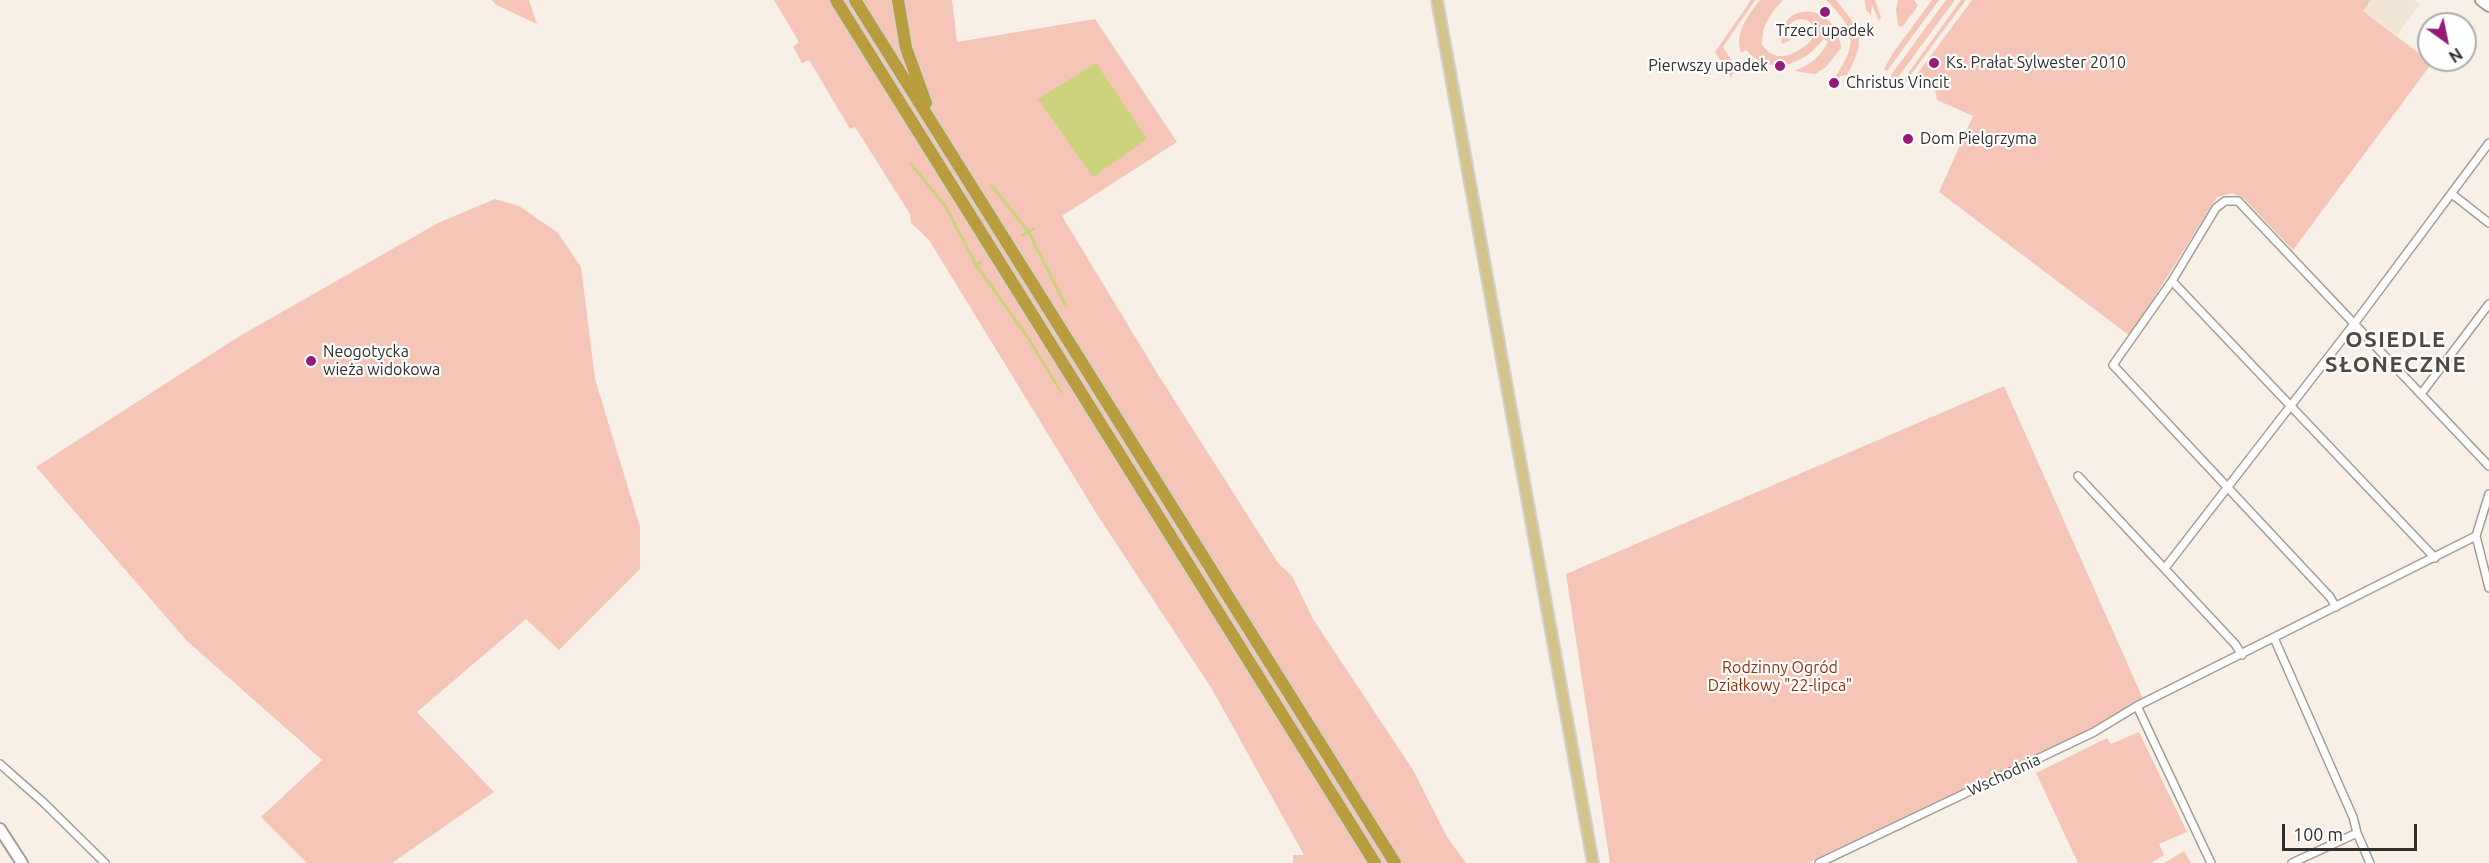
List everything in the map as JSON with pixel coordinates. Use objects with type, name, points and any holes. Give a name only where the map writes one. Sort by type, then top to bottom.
[{"type":"highway","points":[[836,0],[1375,863]]},
{"type":"highway","points":[[855,0],[1395,863]]},
{"type":"highway","points":[[898,0],[906,48],[934,127]]},
{"type":"main road","points":[[1437,0],[1593,863]]},
{"type":"main road","points":[[2481,0],[2489,6]]},
{"type":"main road","points":[[0,829],[22,863]]},
{"type":"street","points":[[2165,568],[2354,324],[2489,144]]},
{"type":"street","points":[[2452,194],[2489,223]]},
{"type":"street","points":[[2336,607],[2330,597],[2113,365],[2172,281],[2216,208],[2225,201],[2238,201],[2489,466]]},
{"type":"street","points":[[2172,281],[2435,558]]},
{"type":"street","points":[[2421,394],[2489,304]]},
{"type":"street","points":[[2078,476],[2165,568],[2242,655]]},
{"type":"street","points":[[2489,494],[2476,536],[2489,588]]},
{"type":"street","name":"Wschodnia","points":[[1820,863],[2094,732],[2137,706],[2476,536]]},
{"type":"street","points":[[2274,638],[2353,818],[2370,863]]},
{"type":"street","points":[[2137,706],[2211,863]]},
{"type":"street","points":[[0,764],[43,802],[105,863]]},
{"type":"street","points":[[2292,863],[2357,833]]},
{"type":"shaded area","points":[[2371,0],[2414,0],[2420,4],[2397,35],[2363,11]]},
{"type":"shaded area","points":[[1096,63],[1147,139],[1093,177],[1038,99]]},
{"type":"green space","points":[[492,0],[529,0],[537,24],[496,5]]},
{"type":"green space","points":[[774,0],[952,0],[957,42],[1095,19],[1177,142],[1062,216],[1157,373],[1278,563],[1292,576],[1313,619],[1413,770],[1447,837],[1466,863],[1293,863],[1293,855],[1304,855],[1212,689],[1098,516],[929,240],[911,223],[910,214],[855,127],[850,129],[809,60],[802,63],[793,47],[799,42]]},
{"type":"green space","points":[[1751,0],[1755,0],[1723,47],[1736,67],[1731,78],[1715,52]]},
{"type":"green space","points":[[1760,0],[1783,0],[1771,15],[1763,32],[1762,45],[1772,54],[1779,56],[1791,54],[1807,45],[1814,36],[1814,28],[1810,22],[1803,20],[1796,20],[1789,25],[1786,36],[1791,40],[1782,44],[1783,30],[1788,19],[1797,13],[1808,12],[1819,14],[1829,21],[1837,32],[1841,48],[1826,67],[1815,74],[1794,71],[1818,56],[1828,41],[1823,39],[1807,55],[1786,64],[1765,63],[1746,50],[1741,53],[1739,38],[1743,25]]},
{"type":"green space","points":[[1826,0],[1836,0],[1856,28],[1858,36],[1859,44],[1853,63],[1847,75],[1840,76],[1838,81],[1834,79],[1847,56],[1851,38],[1844,20]]},
{"type":"green space","points":[[1865,0],[1875,0],[1881,17],[1879,21],[1872,5],[1871,15],[1866,10]]},
{"type":"green space","points":[[1898,0],[1914,0],[1918,6],[1902,27],[1898,26],[1896,9]]},
{"type":"green space","points":[[1932,0],[1939,0],[1887,71],[1884,69],[1893,53]]},
{"type":"green space","points":[[1946,0],[1955,0],[1893,81],[1891,75]]},
{"type":"green space","points":[[1961,0],[1966,0],[1904,84],[1901,83]]},
{"type":"green space","points":[[1972,0],[2371,0],[2363,11],[2417,52],[2417,72],[2425,72],[2293,250],[2243,198],[2232,193],[2217,197],[2130,336],[1939,192],[1973,116],[1937,100],[1935,89],[1921,81],[1909,85]]},
{"type":"green space","points":[[495,199],[519,206],[558,233],[581,267],[595,379],[640,527],[640,569],[559,650],[526,619],[417,712],[494,792],[392,863],[307,863],[261,817],[322,760],[187,641],[36,467],[238,337],[438,223]]},
{"type":"green space","name":"Rodzinny Ogród Działkowy \"22-lipca\"","points":[[2004,386],[2145,703],[1808,863],[1610,863],[1566,574]]},
{"type":"green space","points":[[2139,732],[2187,832],[2159,844],[2164,855],[2151,863],[2078,863],[2036,773],[2107,738],[2111,744]]},
{"type":"green space","points":[[2184,851],[2191,863],[2164,863]]},
{"type":"waterway","points":[[911,164],[946,207],[976,265],[981,262]]},
{"type":"waterway","points":[[992,186],[1028,231],[1066,306]]},
{"type":"waterway","points":[[1023,235],[1033,229]]},
{"type":"waterway","points":[[976,265],[1027,336],[1061,392]]},
{"type":"place","name":"Trzeci upadek","points":[[1825,12]]},
{"type":"place","name":"Ks. Prałat Sylwester 2010","points":[[1934,63]]},
{"type":"place","name":"Pierwszy upadek","points":[[1780,66]]},
{"type":"place","name":"Christus Vincit","points":[[1834,83]]},
{"type":"place","name":"Dom Pielgrzyma","points":[[1908,139]]},
{"type":"place","name":"Neogotycka wieża widokowa","points":[[311,361]]},
{"type":"district","name":"OSIEDLE SŁONECZNE","points":[[2396,352]]}]
